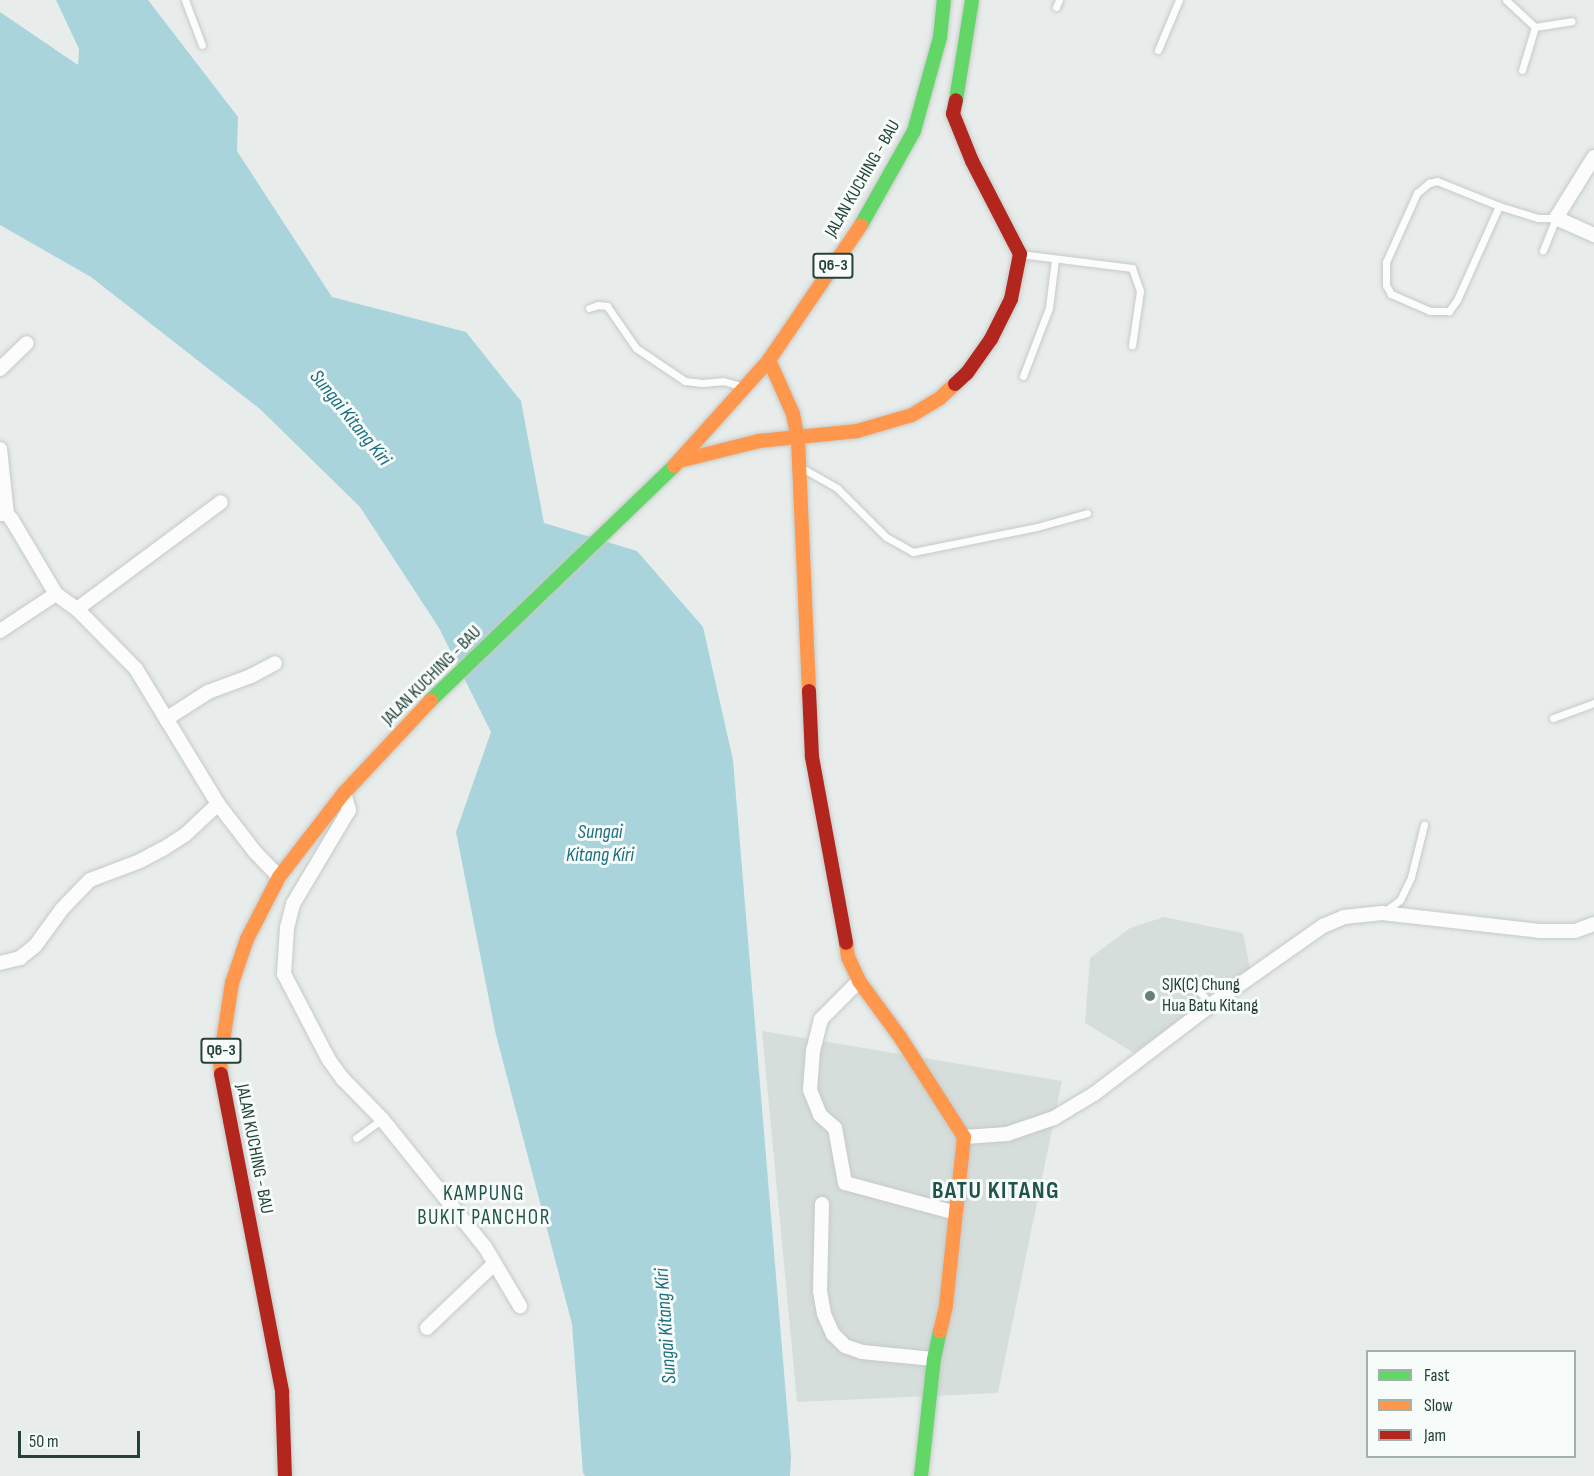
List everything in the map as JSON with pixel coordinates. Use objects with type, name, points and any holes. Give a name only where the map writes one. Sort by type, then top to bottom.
[{"type":"street","name":"JALAN KUCHING - BAU","points":[[285,1476],[282,1392],[223,1087],[220,1061],[231,983],[247,939],[279,877],[344,793],[440,691],[679,461],[770,360],[869,213],[914,131],[940,37],[944,0]]},
{"type":"street","points":[[679,461],[759,441],[798,440],[857,431],[912,415],[939,399],[967,373],[992,339],[1011,299],[1020,254],[972,161],[952,114],[964,57],[972,0]]},
{"type":"street","points":[[1594,157],[1556,218],[1594,235]]},
{"type":"street","points":[[0,369],[27,343]]},
{"type":"street","points":[[770,360],[794,414],[798,440],[799,505],[812,757],[848,957],[859,981],[900,1037],[964,1137],[946,1306],[934,1359],[921,1476]]},
{"type":"street","points":[[0,449],[3,514],[57,594],[77,609],[136,669],[218,804],[236,829],[279,877]]},
{"type":"street","points":[[77,609],[221,502]]},
{"type":"street","points":[[0,631],[57,594]]},
{"type":"street","points":[[166,719],[208,692],[251,676],[275,663]]},
{"type":"street","points":[[344,793],[349,810],[293,904],[287,928],[284,974],[329,1060],[343,1079],[382,1119],[485,1247],[520,1306]]},
{"type":"street","points":[[0,963],[20,958],[35,946],[62,909],[90,880],[140,861],[163,849],[186,834],[218,804]]},
{"type":"street","points":[[964,1137],[1007,1134],[1054,1118],[1094,1094],[1212,1004],[1323,926],[1344,917],[1382,914],[1539,931],[1575,931],[1594,924]]},
{"type":"street","points":[[859,981],[821,1019],[813,1050],[810,1090],[820,1115],[835,1128],[845,1183],[956,1213]]},
{"type":"street","points":[[822,1204],[820,1291],[824,1314],[833,1334],[845,1346],[862,1352],[934,1359]]},
{"type":"street","points":[[427,1328],[494,1264]]},
{"type":"lane","points":[[185,0],[202,45]]},
{"type":"lane","points":[[1158,50],[1179,0]]},
{"type":"lane","points":[[1506,0],[1535,27]]},
{"type":"lane","points":[[1535,27],[1572,21]]},
{"type":"lane","points":[[1522,70],[1535,27]]},
{"type":"lane","points":[[1498,206],[1457,300],[1449,311],[1430,311],[1391,294],[1386,285],[1386,262],[1417,193],[1429,183],[1437,181],[1498,206],[1538,218],[1556,218],[1543,251]]},
{"type":"lane","points":[[1020,254],[1132,268],[1140,291],[1132,345]]},
{"type":"lane","points":[[1023,376],[1049,308],[1054,282],[1055,259]]},
{"type":"lane","points":[[589,308],[598,305],[608,306],[636,348],[685,381],[702,383],[723,381],[747,388]]},
{"type":"lane","points":[[799,466],[837,488],[886,537],[913,552],[1037,527],[1087,513]]},
{"type":"lane","points":[[1553,718],[1594,703]]},
{"type":"lane","points":[[1382,914],[1400,900],[1404,892],[1411,876],[1424,825]]},
{"type":"lane","points":[[1190,983],[1212,1004]]},
{"type":"lane","points":[[356,1138],[382,1119]]},
{"type":"shaded area","name":"SJK(C) Chung Hua Batu Kitang","points":[[1164,917],[1243,933],[1250,968],[1134,1053],[1085,1023],[1090,958],[1130,928]]},
{"type":"shaded area","points":[[762,1031],[1062,1081],[998,1393],[797,1402]]},
{"type":"water","name":"Sungai Kitang Kiri","points":[[56,0],[148,0],[238,117],[237,151],[332,297],[466,332],[521,401],[544,523],[637,551],[703,627],[733,760],[791,1456],[790,1476],[585,1476],[583,1473],[572,1324],[496,1035],[456,832],[491,732],[439,628],[360,507],[260,409],[91,277],[0,225],[0,12],[78,65],[79,49]]},
{"type":"traffic: fast","points":[[861,225],[914,131],[940,37],[944,0]]},
{"type":"traffic: fast","points":[[956,100],[972,0]]},
{"type":"traffic: fast","points":[[431,700],[674,466]]},
{"type":"traffic: fast","points":[[921,1476],[934,1359],[940,1331]]},
{"type":"traffic: slow","points":[[674,466],[769,360],[861,225]]},
{"type":"traffic: slow","points":[[769,360],[793,414],[798,439],[809,691]]},
{"type":"traffic: slow","points":[[679,461],[759,441],[857,431],[912,415],[939,399],[955,384]]},
{"type":"traffic: slow","points":[[221,1074],[220,1061],[232,983],[247,939],[279,877],[344,793],[431,700]]},
{"type":"traffic: slow","points":[[846,943],[848,957],[859,981],[900,1037],[964,1137],[946,1306],[940,1331]]},
{"type":"traffic: jam","points":[[955,384],[967,373],[991,339],[1011,299],[1020,254],[972,161],[953,114],[956,100]]},
{"type":"traffic: jam","points":[[809,691],[812,757],[846,943]]},
{"type":"traffic: jam","points":[[221,1074],[282,1392],[285,1476]]},
{"type":"place","name":"SJK(C) Chung Hua Batu Kitang","points":[[1150,996]]},
{"type":"district","name":"BATU KITANG","points":[[996,1191]]},
{"type":"district","name":"KAMPUNG BUKIT PANCHOR","points":[[484,1206]]}]
